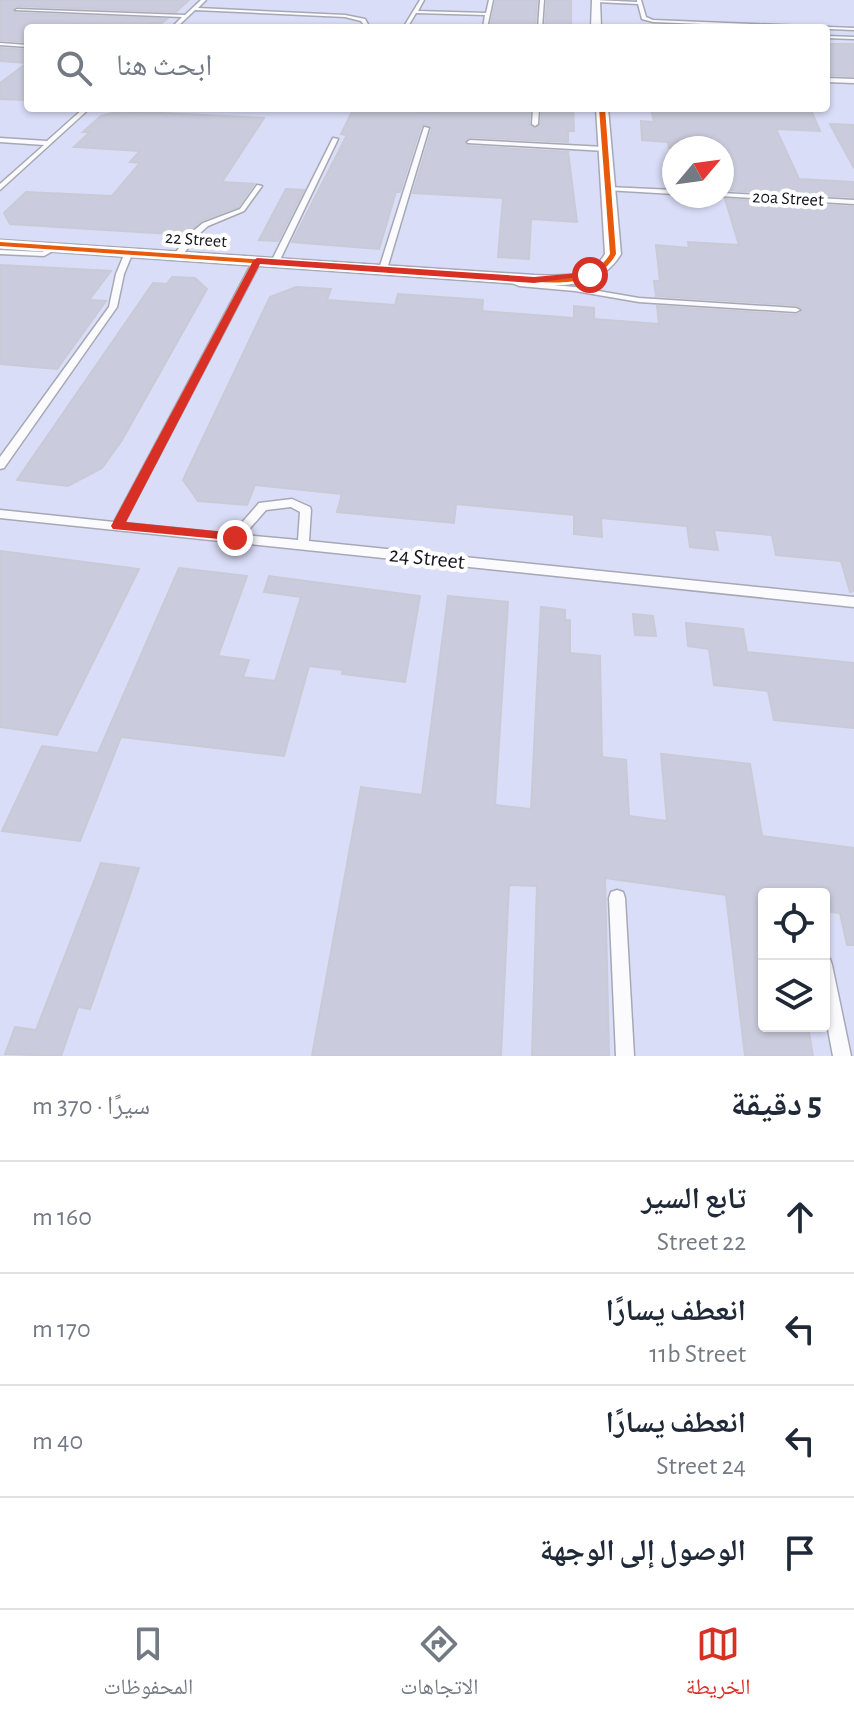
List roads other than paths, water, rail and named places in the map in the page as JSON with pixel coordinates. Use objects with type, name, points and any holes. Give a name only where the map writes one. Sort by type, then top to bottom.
[{"type":"street","points":[[596,1],[596,24]]},
{"type":"street","points":[[602,112],[608,189]]},
{"type":"street","name":"22 Street","points":[[0,244],[509,278],[581,278],[604,268],[611,258],[608,189]]},
{"type":"lane","points":[[177,24],[204,0]]},
{"type":"lane","points":[[407,24],[422,0]]},
{"type":"lane","points":[[486,24],[491,0]]},
{"type":"lane","points":[[540,24],[542,0]]},
{"type":"lane","points":[[596,1],[640,2],[644,18],[653,21],[728,24]]},
{"type":"lane","points":[[194,9],[345,16],[366,24]]},
{"type":"lane","points":[[17,10],[186,16]]},
{"type":"lane","points":[[414,12],[488,14]]},
{"type":"lane","points":[[830,28],[854,29]]},
{"type":"lane","points":[[830,37],[854,38]]},
{"type":"lane","points":[[0,44],[24,46]]},
{"type":"lane","points":[[830,80],[854,81]]},
{"type":"lane","points":[[0,188],[83,112]]},
{"type":"lane","points":[[535,124],[536,112]]},
{"type":"lane","points":[[383,269],[426,128]]},
{"type":"lane","points":[[275,262],[335,139]]},
{"type":"lane","points":[[0,140],[49,143]]},
{"type":"lane","points":[[470,142],[605,149]]},
{"type":"lane","points":[[178,255],[200,225],[242,210],[259,186]]},
{"type":"lane","points":[[608,189],[662,191]]},
{"type":"lane","name":"20a Street","points":[[734,196],[854,202]]},
{"type":"lane","points":[[0,252],[44,254],[56,247]]},
{"type":"lane","points":[[0,465],[113,307],[120,274],[129,252]]},
{"type":"lane","points":[[117,526],[257,261]]},
{"type":"lane","points":[[509,278],[519,284],[575,289],[639,300],[796,310]]},
{"type":"lane","points":[[235,538],[263,506],[292,503],[306,510],[303,545]]},
{"type":"lane","name":"24 Street","points":[[0,514],[854,602]]},
{"type":"lane","points":[[617,898],[625,1056]]},
{"type":"lane","points":[[830,995],[842,1056]]}]
